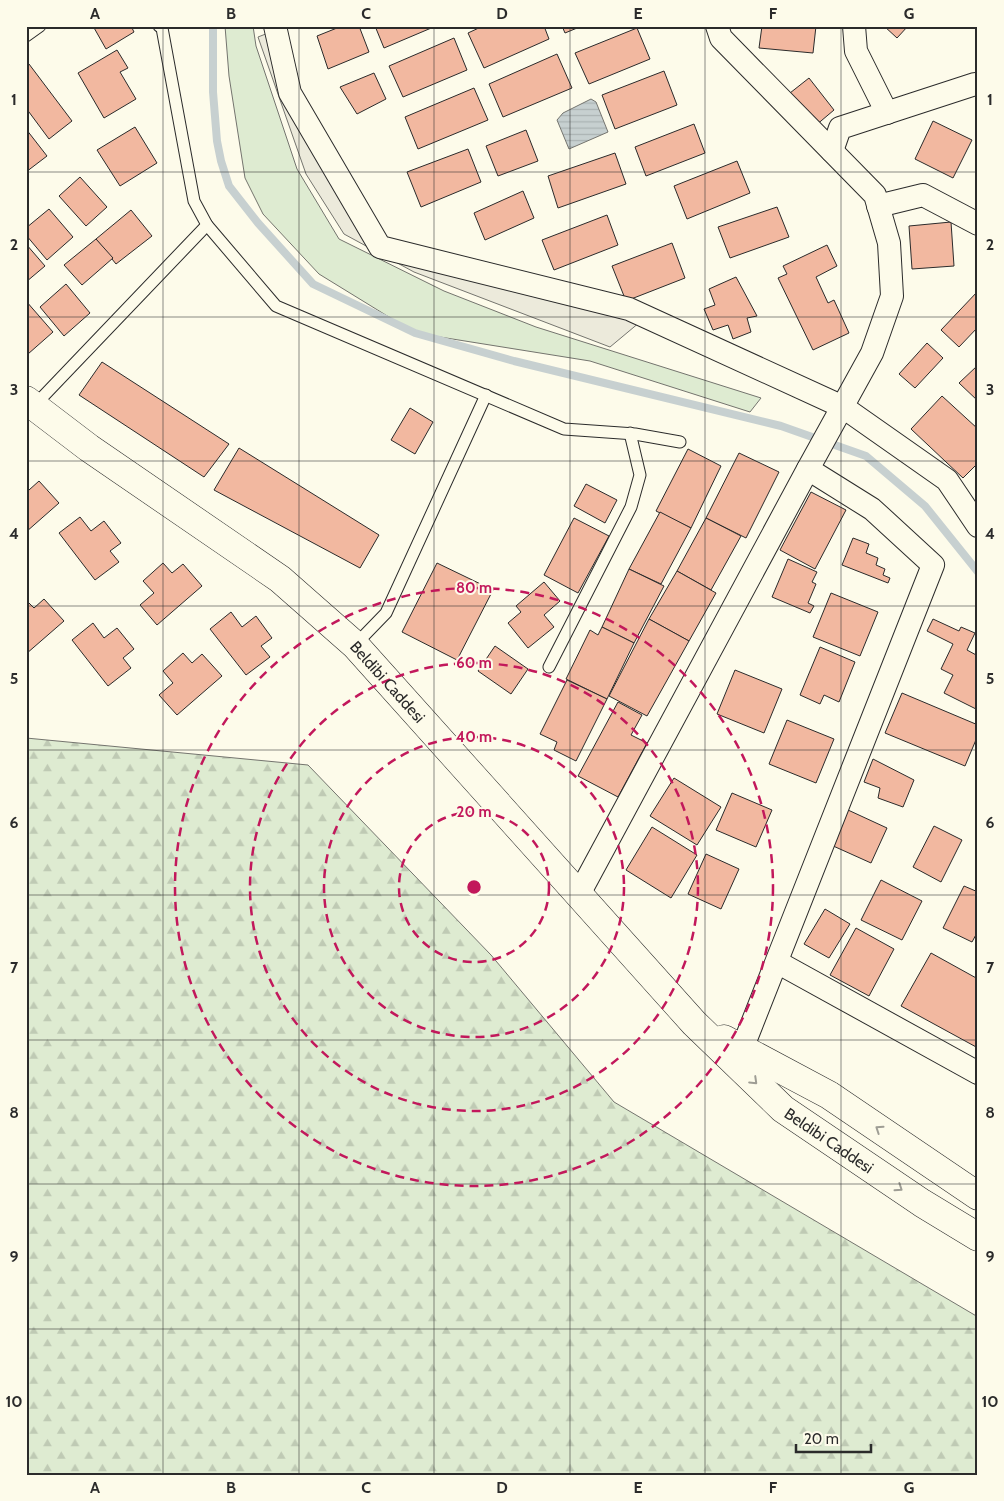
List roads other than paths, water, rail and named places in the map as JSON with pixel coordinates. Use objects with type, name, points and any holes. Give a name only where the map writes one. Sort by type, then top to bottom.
[{"type":"street","points":[[275,26],[290,93],[380,247],[629,309],[843,407],[948,480],[977,522]]},
{"type":"street","points":[[578,896],[872,353],[892,296],[889,243],[875,194],[721,38],[717,26]]},
{"type":"street","points":[[854,26],[856,51],[887,113]]},
{"type":"street","points":[[832,151],[840,128],[975,84],[978,85]]},
{"type":"street","points":[[878,206],[923,194],[978,224]]},
{"type":"street","name":"Beldibi Caddesi","points":[[30,403],[89,448],[280,579],[355,645],[578,896],[694,1023],[783,1109],[922,1203],[978,1237]]},
{"type":"street","points":[[742,1049],[933,565],[872,509],[808,469]]},
{"type":"street","points":[[777,962],[978,1073]]},
{"type":"street","name":"Beldibi Caddesi","points":[[694,1023],[829,1095],[978,1196]]},
{"type":"lane","points":[[26,36],[40,26]]},
{"type":"lane","points":[[159,26],[162,28],[194,201],[207,225],[276,306],[564,429],[630,433],[680,442]]},
{"type":"lane","points":[[30,403],[207,225]]},
{"type":"lane","points":[[355,645],[386,613],[486,395]]},
{"type":"lane","points":[[549,667],[631,508],[640,475],[630,433]]},
{"type":"waterway","points":[[213,26],[213,92],[217,141],[229,186],[258,223],[313,284],[415,333],[514,361],[781,426],[866,456],[925,506],[978,572]]}]
